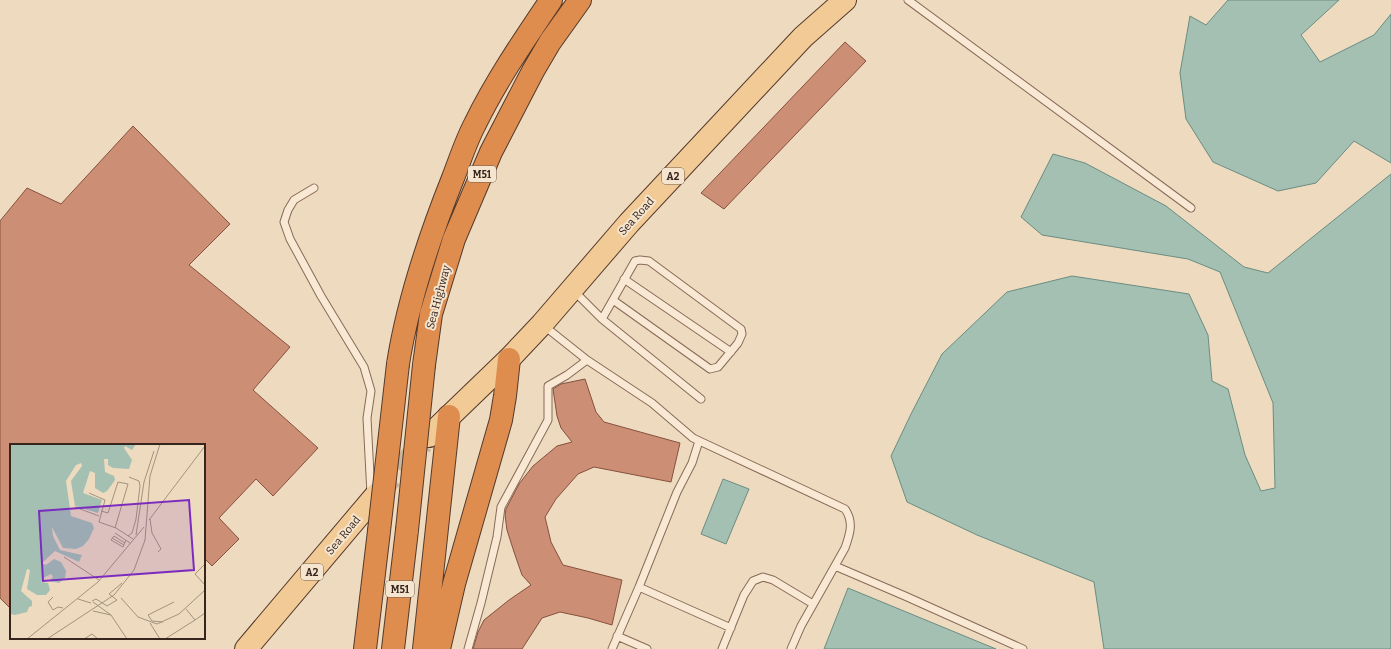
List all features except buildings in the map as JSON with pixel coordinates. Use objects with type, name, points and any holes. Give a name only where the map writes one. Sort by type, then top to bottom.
[{"type":"highway","name":"M51","points":[[365,649],[398,364],[409,308],[434,226],[474,125],[516,51],[551,0]]},
{"type":"highway","name":"Sea Highway","points":[[393,649],[424,365],[431,314],[454,239],[488,159],[543,53],[580,0]]},
{"type":"highway","points":[[439,649],[454,584],[501,420],[509,359]]},
{"type":"highway","points":[[424,649],[449,416]]},
{"type":"main road","name":"Sea Road","points":[[429,436],[509,359],[542,324],[629,222],[803,37],[845,0]]},
{"type":"main road","name":"Sea Road","points":[[246,649],[374,497]]},
{"type":"lane","points":[[908,0],[1191,208]]},
{"type":"lane","points":[[314,188],[294,200],[288,210],[284,222],[290,240],[321,296],[364,367],[371,391],[367,418],[374,497]]},
{"type":"lane","points":[[602,319],[634,261],[640,260],[649,261],[741,329],[742,334],[731,352],[718,367],[710,369],[613,300]]},
{"type":"lane","points":[[624,279],[731,352]]},
{"type":"lane","points":[[572,289],[602,319],[701,399]]},
{"type":"lane","points":[[542,324],[587,360],[652,403],[692,438],[846,509],[850,517],[849,538],[845,548],[801,626],[791,649]]},
{"type":"lane","points":[[468,649],[495,544],[501,508],[548,420],[548,386],[567,375],[587,360]]},
{"type":"lane","points":[[612,649],[639,587],[677,492],[692,463],[698,441]]},
{"type":"lane","points":[[835,566],[1023,649]]},
{"type":"lane","points":[[722,649],[744,595],[753,581],[763,577],[773,580],[813,604]]},
{"type":"lane","points":[[639,587],[731,628]]},
{"type":"lane","points":[[617,636],[647,649]]},
{"type":"shaded area","points":[[1228,0],[1339,0],[1301,35],[1320,62],[1374,35],[1391,14],[1391,163],[1354,141],[1316,183],[1278,191],[1213,162],[1186,119],[1180,73],[1190,16],[1206,25]]},
{"type":"shaded area","points":[[1053,154],[1085,163],[1166,206],[1244,267],[1268,273],[1391,174],[1391,649],[1104,649],[1094,582],[977,535],[907,502],[891,456],[942,354],[1007,292],[1072,276],[1189,294],[1208,335],[1212,381],[1228,389],[1245,455],[1261,491],[1275,488],[1273,403],[1220,272],[1188,259],[1042,235],[1021,217]]},
{"type":"shaded area","points":[[723,479],[749,489],[726,544],[701,534]]},
{"type":"shaded area","points":[[848,588],[996,649],[824,649]]},
{"type":"tunnel","points":[[377,494],[423,443]]}]
